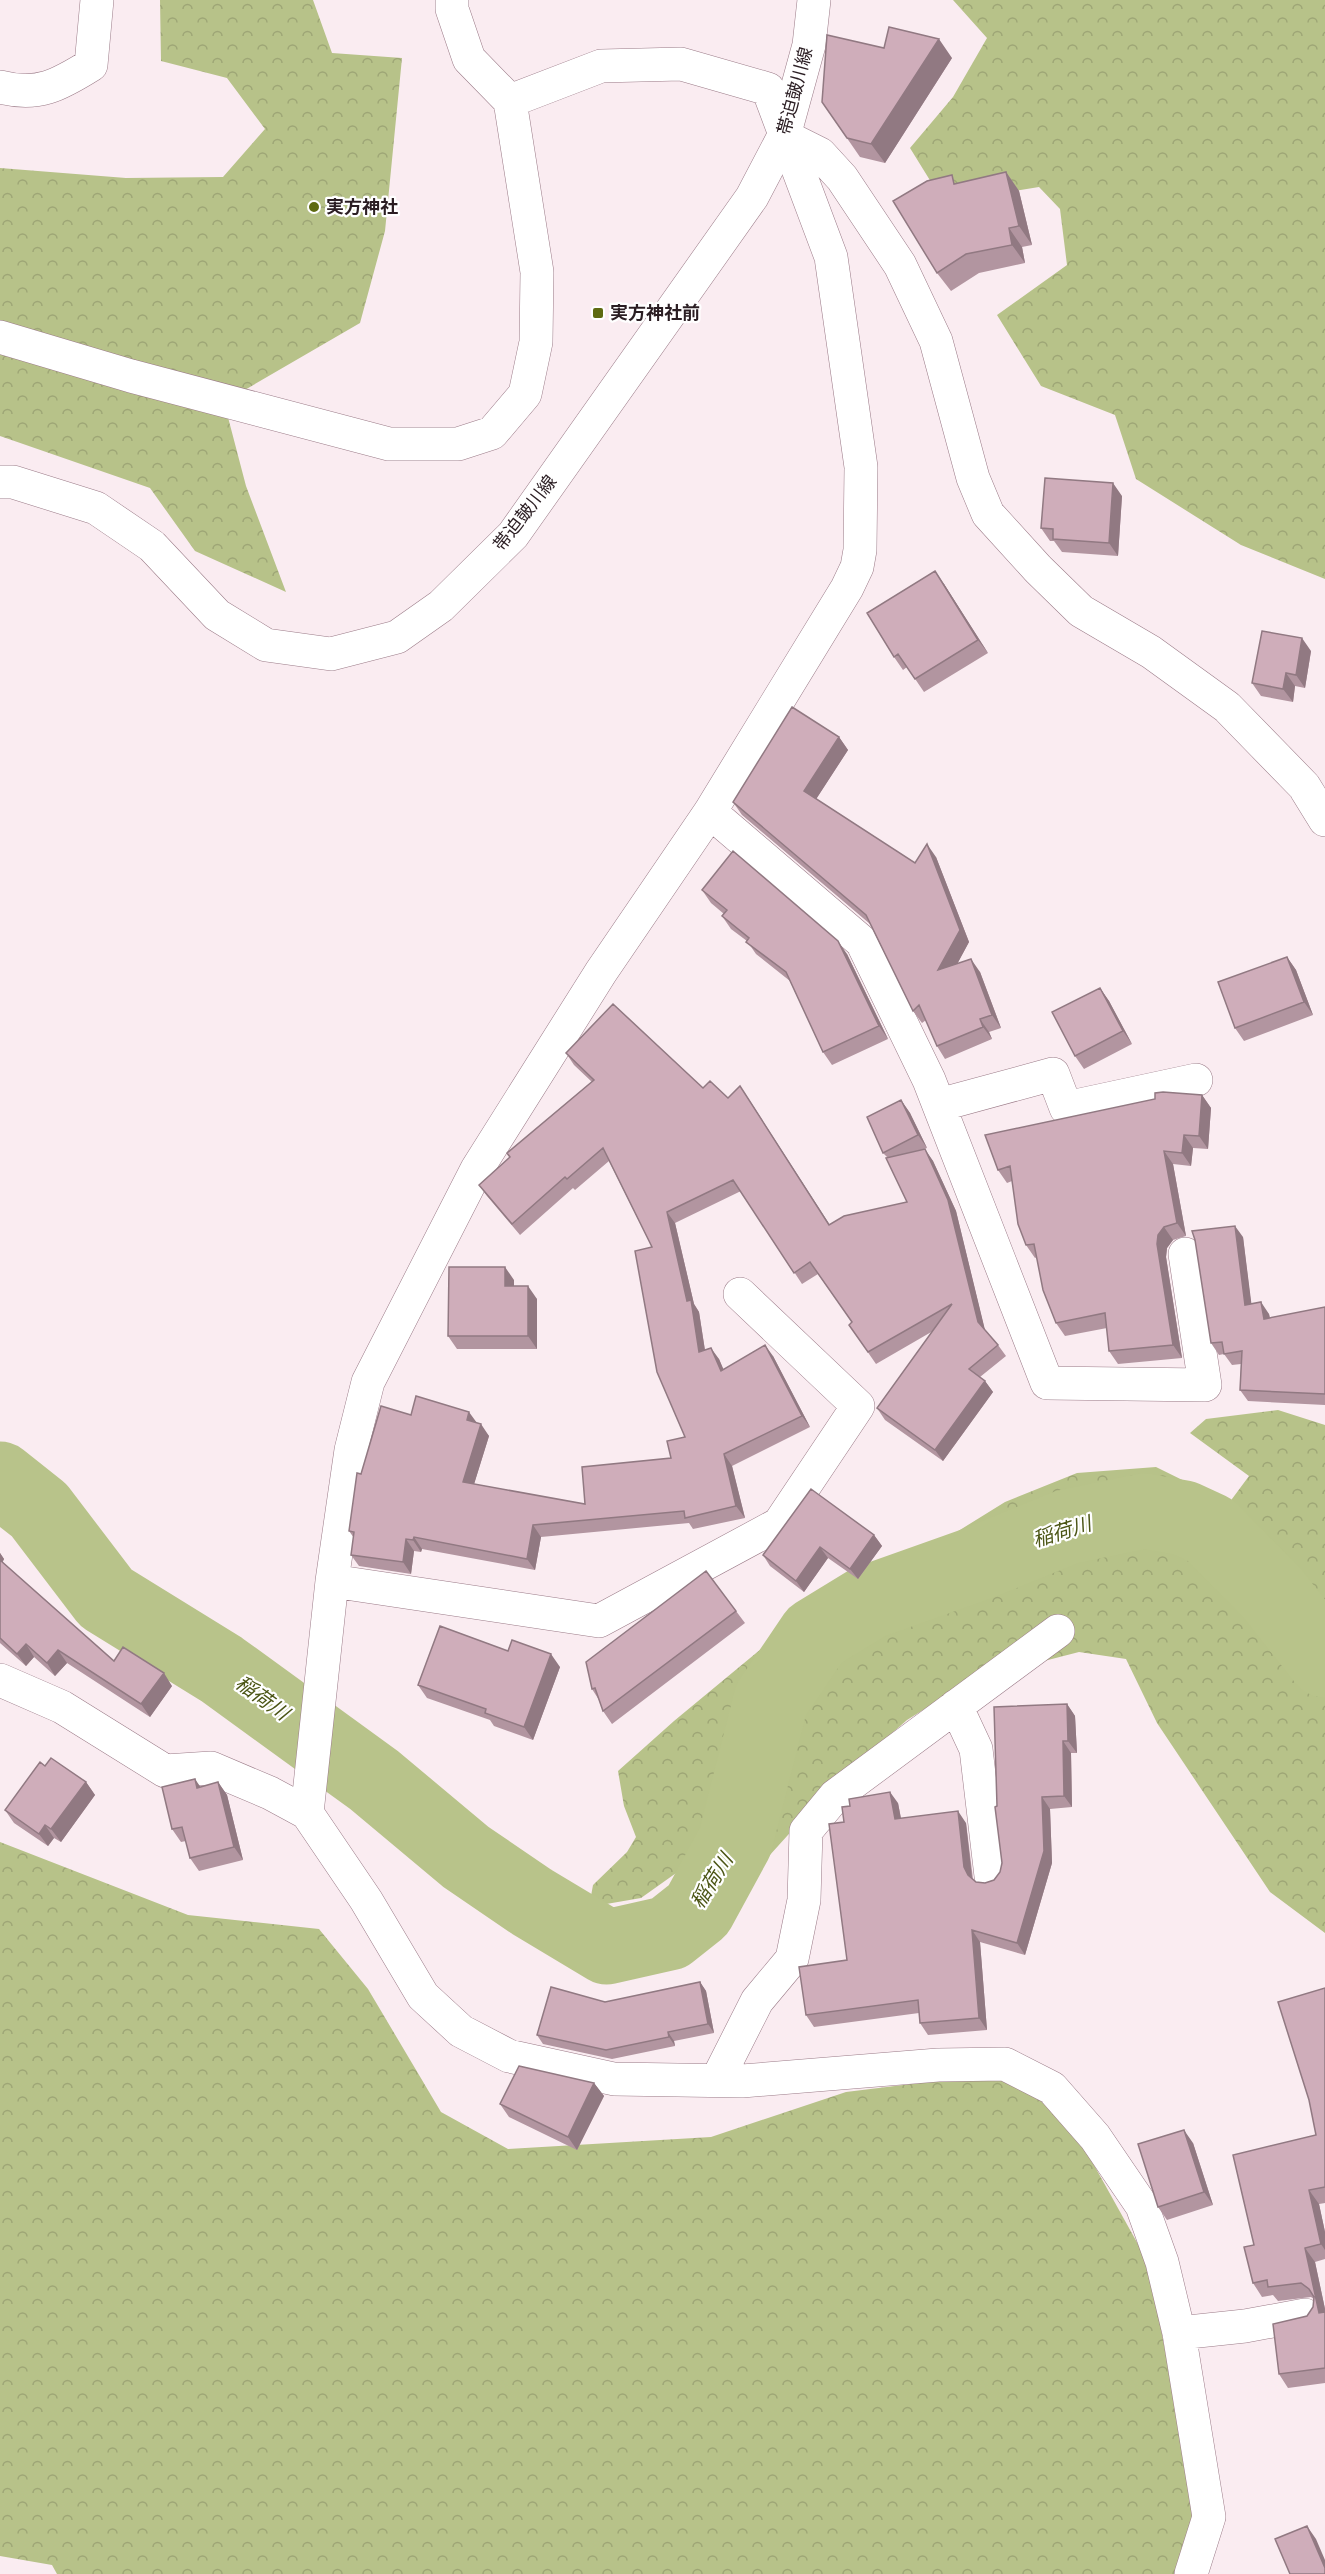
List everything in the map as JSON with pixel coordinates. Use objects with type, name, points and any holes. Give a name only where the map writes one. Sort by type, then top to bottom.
[{"type":"street","points":[[0,87],[22,93],[59,85],[91,65],[97,0]]},
{"type":"street","points":[[0,337],[131,376],[389,444],[458,444],[492,433],[525,394],[536,342],[537,272],[510,101],[469,59],[452,9],[452,0]]},
{"type":"street","name":"帯迫皷川線","points":[[0,482],[13,482],[96,508],[152,546],[217,615],[266,645],[331,654],[397,637],[441,606],[513,535],[753,197],[784,136],[808,45],[814,0]]},
{"type":"street","points":[[510,101],[601,66],[681,64],[768,89],[831,257],[861,467],[860,550],[857,567],[847,588],[710,812],[601,972],[477,1168],[368,1382],[351,1450],[332,1581],[308,1802],[423,1996],[461,2031],[508,2056],[614,2079],[742,2081],[938,2065],[1005,2064],[1052,2088],[1095,2137],[1142,2206],[1162,2262],[1179,2333],[1209,2517],[1191,2574]]},
{"type":"street","points":[[784,136],[820,154],[842,178],[900,265],[936,341],[973,478],[988,514],[1038,569],[1081,611],[1151,652],[1227,707],[1304,786],[1325,820]]},
{"type":"street","points":[[710,812],[862,942],[929,1080],[1047,1383],[1205,1385],[1185,1254]]},
{"type":"street","points":[[939,1105],[1053,1074],[1066,1108],[1196,1080]]},
{"type":"street","points":[[332,1581],[599,1621],[779,1524],[858,1406],[741,1294]]},
{"type":"street","points":[[717,2080],[757,2001],[792,1959],[804,1900],[806,1831],[835,1796],[1058,1631]]},
{"type":"street","points":[[0,1680],[62,1707],[165,1771],[211,1768],[270,1792],[308,1802]]},
{"type":"street","points":[[956,1706],[976,1749],[992,1876]]},
{"type":"street","points":[[1179,2333],[1245,2326],[1305,2315]]},
{"type":"green space","points":[[160,0],[313,0],[332,53],[402,58],[385,231],[360,323],[224,402],[246,486],[286,592],[195,551],[150,488],[0,436],[0,168],[126,178],[223,177],[265,129],[227,78],[161,61]]},
{"type":"green space","points":[[953,0],[1325,0],[1325,579],[1241,545],[1136,479],[1115,415],[1041,386],[997,315],[1067,265],[1060,209],[1039,187],[944,203],[910,148],[953,97],[987,38]]},
{"type":"green space","points":[[1278,1410],[1325,1425],[1325,1933],[1270,1892],[1157,1723],[1126,1659],[1079,1652],[971,1680],[907,1720],[834,1784],[769,1856],[686,1866],[641,1898],[589,1907],[593,1885],[627,1852],[636,1837],[624,1806],[618,1771],[674,1721],[832,1590],[905,1564],[1005,1502],[1077,1473],[1156,1467],[1229,1503],[1249,1476],[1190,1433],[1206,1419]]},
{"type":"green space","points":[[0,1842],[188,1915],[319,1929],[368,1989],[441,2112],[508,2149],[711,2137],[846,2092],[1001,2073],[1038,2093],[1084,2147],[1149,2264],[1196,2517],[1174,2574],[57,2574],[52,2565],[0,2556]]},
{"type":"building","points":[[889,27],[939,39],[871,144],[847,138],[822,102],[827,35],[884,48]]},
{"type":"building","points":[[1006,172],[1019,226],[1009,228],[1012,245],[966,254],[937,273],[893,201],[927,181],[952,175],[954,184]]},
{"type":"building","points":[[1045,478],[1113,483],[1109,543],[1053,539],[1053,529],[1041,528]]},
{"type":"building","points":[[935,571],[978,640],[915,679],[898,654],[894,657],[867,613]]},
{"type":"building","points":[[1262,631],[1302,638],[1296,675],[1286,673],[1283,689],[1252,683]]},
{"type":"building","points":[[792,707],[839,737],[804,791],[915,863],[927,844],[960,930],[938,970],[971,959],[992,1015],[980,1019],[983,1027],[937,1046],[919,1005],[913,1011],[866,915],[733,802]]},
{"type":"building","points":[[733,851],[838,941],[879,1026],[823,1052],[786,972],[746,942],[749,938],[722,916],[727,910],[702,890]]},
{"type":"building","points":[[1287,957],[1304,1002],[1235,1028],[1218,982]]},
{"type":"building","points":[[1100,988],[1123,1031],[1075,1056],[1052,1012]]},
{"type":"building","points":[[613,1004],[703,1088],[710,1081],[728,1098],[740,1086],[829,1225],[844,1216],[907,1202],[886,1158],[925,1149],[948,1200],[978,1322],[998,1345],[969,1369],[985,1381],[935,1450],[877,1408],[952,1304],[868,1352],[849,1325],[852,1322],[810,1262],[794,1273],[733,1180],[667,1212],[687,1301],[691,1300],[699,1352],[711,1348],[721,1371],[765,1345],[802,1416],[724,1454],[736,1506],[685,1518],[684,1511],[533,1525],[527,1559],[414,1537],[413,1540],[406,1539],[403,1562],[351,1555],[354,1532],[349,1531],[357,1473],[361,1474],[381,1406],[411,1415],[416,1396],[469,1412],[467,1420],[481,1424],[463,1482],[585,1504],[582,1467],[671,1458],[667,1441],[685,1437],[657,1372],[635,1251],[652,1247],[603,1148],[567,1179],[565,1177],[512,1224],[479,1185],[510,1157],[507,1153],[594,1080],[566,1053]]},
{"type":"building","points":[[1155,1093],[1202,1095],[1199,1136],[1184,1135],[1182,1153],[1164,1151],[1177,1223],[1164,1227],[1158,1235],[1157,1244],[1173,1345],[1109,1351],[1105,1313],[1056,1323],[1043,1290],[1034,1244],[1026,1245],[1018,1224],[1010,1166],[998,1170],[985,1135],[1155,1099]]},
{"type":"building","points":[[901,1100],[918,1135],[883,1153],[867,1117]]},
{"type":"building","points":[[1235,1226],[1245,1305],[1261,1302],[1264,1319],[1325,1307],[1325,1394],[1240,1390],[1242,1351],[1224,1354],[1222,1342],[1211,1343],[1192,1231]]},
{"type":"building","points":[[449,1267],[505,1267],[505,1286],[528,1286],[528,1336],[448,1336]]},
{"type":"building","points":[[811,1489],[874,1535],[850,1569],[820,1547],[796,1581],[763,1555]]},
{"type":"building","points":[[0,1560],[114,1661],[123,1647],[164,1673],[141,1704],[58,1650],[47,1663],[26,1644],[17,1654],[0,1638]]},
{"type":"building","points":[[706,1571],[736,1611],[603,1711],[595,1688],[592,1689],[586,1662]]},
{"type":"building","points":[[440,1626],[508,1651],[512,1640],[551,1654],[524,1727],[485,1713],[486,1709],[418,1685]]},
{"type":"building","points":[[1067,1704],[1068,1741],[1063,1741],[1064,1796],[1042,1797],[1044,1851],[1017,1943],[972,1930],[979,2018],[920,2023],[918,2000],[806,2015],[799,1967],[847,1960],[829,1824],[844,1822],[842,1807],[850,1806],[849,1799],[890,1792],[895,1819],[958,1811],[964,1867],[968,1875],[976,1882],[985,1883],[994,1880],[1000,1872],[1002,1863],[995,1807],[997,1806],[994,1707]]},
{"type":"building","points":[[51,1758],[86,1782],[51,1829],[45,1825],[39,1834],[5,1810],[40,1762],[45,1766]]},
{"type":"building","points":[[195,1779],[197,1788],[218,1782],[234,1847],[190,1858],[182,1827],[172,1829],[162,1787]]},
{"type":"building","points":[[700,1982],[708,2024],[668,2032],[669,2037],[606,2050],[537,2035],[551,1987],[605,2002]]},
{"type":"building","points":[[1325,1988],[1325,2187],[1309,2190],[1321,2244],[1305,2248],[1319,2313],[1325,2312],[1325,2368],[1279,2374],[1273,2324],[1307,2316],[1313,2307],[1314,2297],[1301,2283],[1268,2287],[1267,2280],[1253,2283],[1244,2247],[1254,2245],[1233,2155],[1316,2135],[1309,2100],[1278,2002]]},
{"type":"building","points":[[519,2066],[594,2083],[568,2137],[500,2104]]},
{"type":"building","points":[[1184,2130],[1204,2192],[1158,2207],[1138,2144]]},
{"type":"building","points":[[1307,2526],[1325,2568],[1325,2574],[1290,2574],[1275,2539]]},
{"type":"waterway","name":"稲荷川","points":[[0,1479],[39,1510],[106,1598],[221,1669],[374,1780],[466,1857],[532,1902],[607,1947],[669,1933],[698,1910],[735,1842],[771,1700],[815,1635],[869,1602],[976,1564],[1067,1527],[1144,1511],[1184,1518],[1210,1530],[1272,1593],[1325,1660]]},
{"type":"place","name":"実方神社","points":[[314,207]]},
{"type":"place","name":"実方神社前","points":[[598,313]]}]
